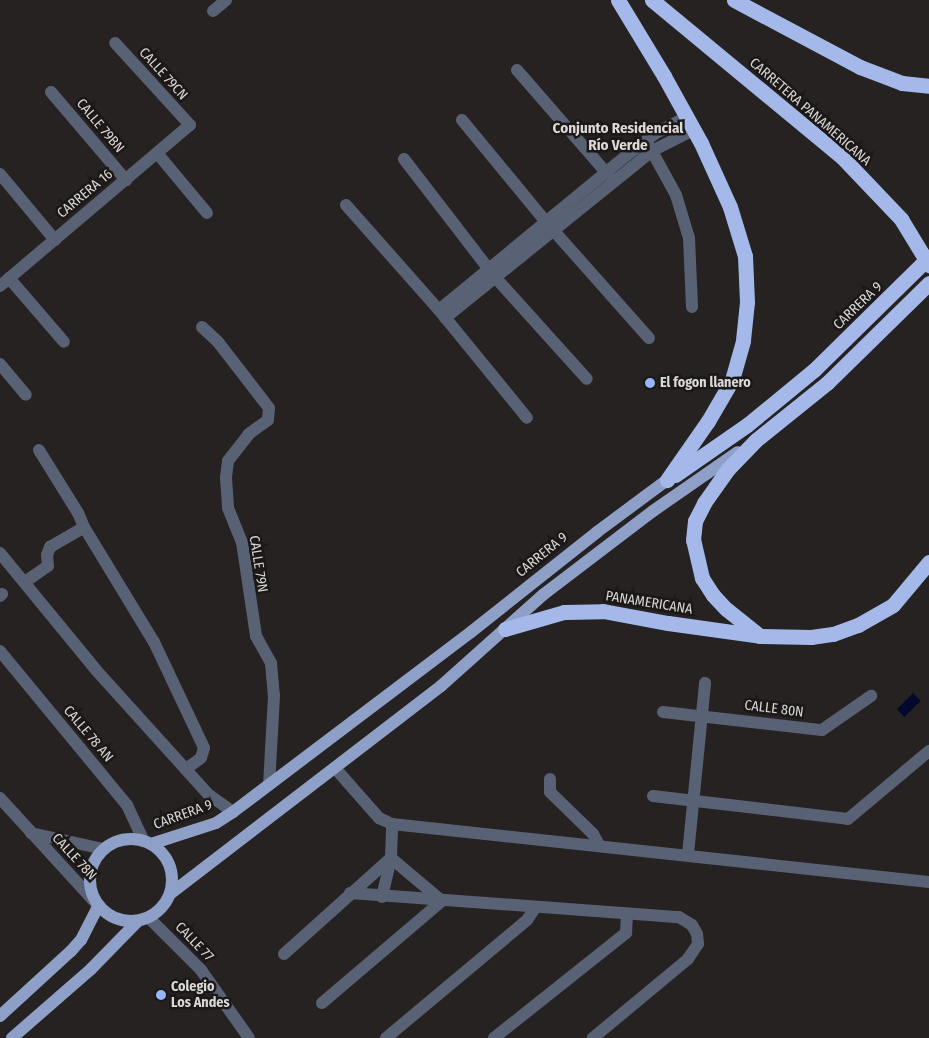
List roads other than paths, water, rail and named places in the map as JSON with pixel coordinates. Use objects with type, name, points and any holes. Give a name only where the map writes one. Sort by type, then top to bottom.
[{"type":"highway","points":[[618,0],[690,124],[730,207],[745,256],[747,302],[743,341],[732,380],[708,421],[667,480]]},
{"type":"highway","name":"CARRETERA PANAMERICANA","points":[[652,0],[842,157],[901,219],[929,265]]},
{"type":"highway","points":[[734,0],[860,67],[902,83],[929,86]]},
{"type":"highway","name":"CARRERA 9","points":[[667,480],[747,425],[814,370],[929,257]]},
{"type":"highway","points":[[929,284],[827,383],[756,440],[728,470],[704,503],[695,521],[693,540],[702,578],[713,595],[726,609],[760,636],[811,637],[833,634],[858,625],[893,605],[929,562]]},
{"type":"highway","name":"PANAMERICANA","points":[[505,629],[564,612],[603,610],[668,623],[760,636]]},
{"type":"main road","points":[[170,894],[441,686],[544,594],[653,511],[756,440]]},
{"type":"main road","name":"CARRERA 9","points":[[148,842],[216,823],[233,812],[667,480]]},
{"type":"main road","points":[[12,1038],[144,920],[158,912],[170,894],[173,883],[168,860],[148,842],[120,840],[103,849],[92,865],[89,884],[97,904],[110,916],[124,922],[144,920]]},
{"type":"main road","points":[[0,1016],[81,940],[97,904]]},
{"type":"street","points":[[213,11],[226,0]]},
{"type":"street","name":"CALLE 79CN","points":[[115,43],[190,125]]},
{"type":"street","points":[[517,70],[610,177]]},
{"type":"street","name":"CALLE 79BN","points":[[51,92],[126,180]]},
{"type":"street","points":[[462,120],[550,226],[649,338]]},
{"type":"street","points":[[442,314],[649,146],[690,124]]},
{"type":"street","name":"CARRERA 16","points":[[4,282],[190,125]]},
{"type":"street","points":[[649,146],[676,195],[689,238],[692,307]]},
{"type":"street","points":[[157,153],[207,213]]},
{"type":"street","points":[[404,159],[492,273],[587,379]]},
{"type":"street","points":[[0,174],[54,240]]},
{"type":"street","points":[[346,204],[442,314],[527,418]]},
{"type":"street","points":[[4,282],[64,342]]},
{"type":"street","name":"CALLE 79N","points":[[202,326],[218,342],[269,408],[268,420],[249,434],[228,461],[226,478],[228,508],[242,542],[256,636],[271,663],[274,696],[270,785]]},
{"type":"street","points":[[0,364],[26,395]]},
{"type":"street","points":[[39,450],[154,642],[204,748],[200,758],[186,769]]},
{"type":"street","points":[[25,582],[48,566],[47,555],[50,548],[84,527]]},
{"type":"street","points":[[0,553],[96,670],[208,794],[233,812]]},
{"type":"street","name":"CALLE 78 AN","points":[[0,652],[127,805],[148,842]]},
{"type":"street","points":[[688,854],[705,683]]},
{"type":"street","name":"CALLE 80N","points":[[663,712],[822,730],[871,696]]},
{"type":"street","points":[[654,796],[848,819],[929,751]]},
{"type":"street","points":[[335,768],[379,818],[392,824],[688,854],[929,882]]},
{"type":"street","points":[[550,779],[550,792],[594,834],[599,845]]},
{"type":"street","name":"CALLE 78N","points":[[0,798],[97,904]]},
{"type":"street","points":[[382,897],[391,858],[392,824]]},
{"type":"street","name":"CALLE 78N","points":[[30,833],[103,849]]},
{"type":"street","points":[[284,954],[391,858]]},
{"type":"street","points":[[391,858],[442,902]]},
{"type":"street","points":[[350,893],[442,902],[679,917],[692,925],[697,934],[698,944],[688,959],[593,1038]]},
{"type":"street","points":[[322,1003],[442,902]]},
{"type":"street","points":[[386,1038],[528,920],[535,908]]},
{"type":"street","points":[[494,1038],[626,933],[627,915]]},
{"type":"street","name":"CALLE 77","points":[[144,920],[201,970],[249,1038]]},
{"type":"water","points":[[913,693],[921,701],[905,717],[897,709]]},
{"type":"place","name":"El fogon llanero","points":[[650,383]]},
{"type":"place","name":"Colegio Los Andes","points":[[161,995]]},
{"type":"district","name":"Conjunto Residencial Río Verde","points":[[618,136]]}]
